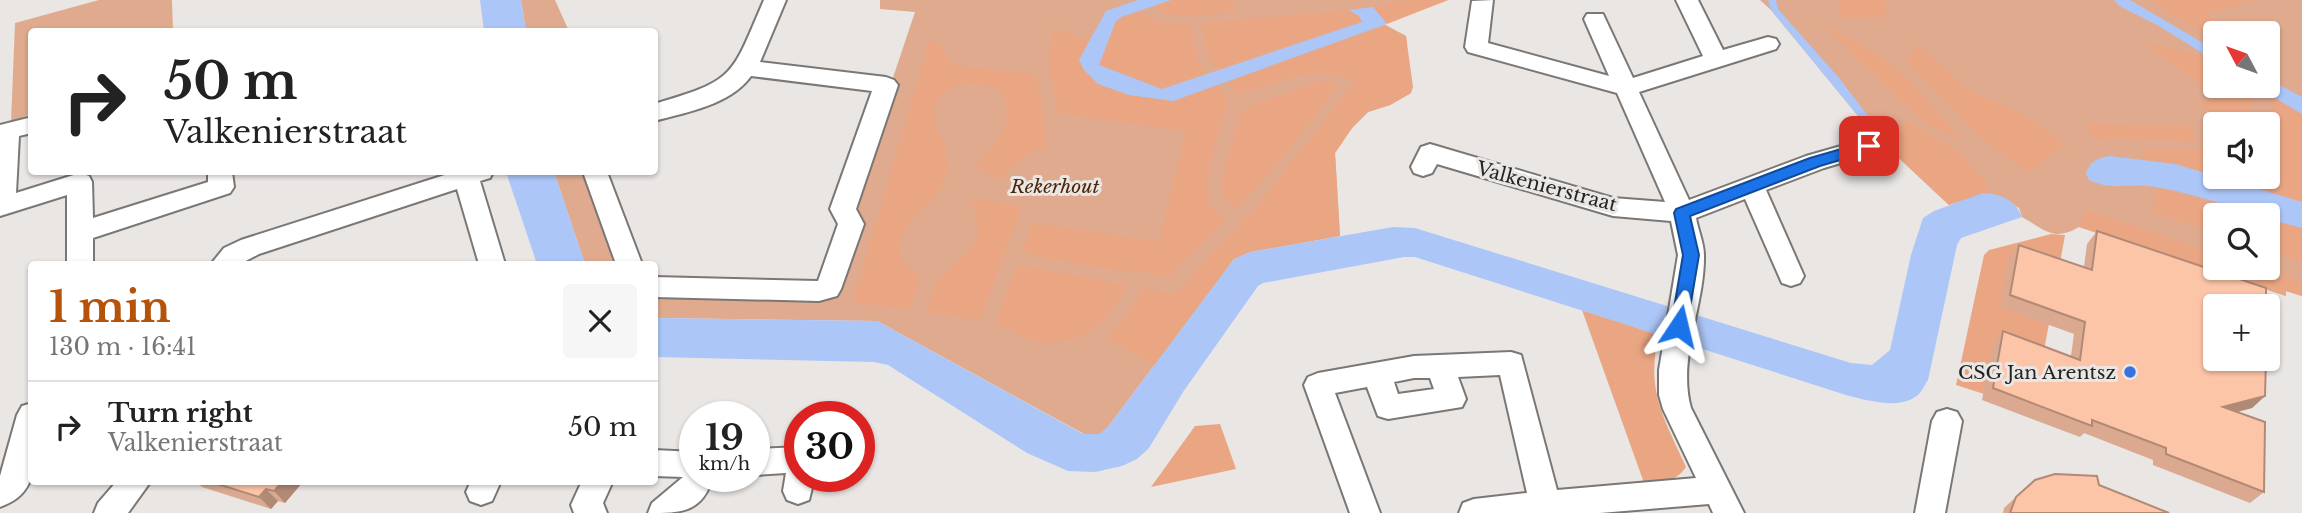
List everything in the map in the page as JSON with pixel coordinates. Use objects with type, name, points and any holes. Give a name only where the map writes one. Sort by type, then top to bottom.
[{"type":"street","points":[[658,112],[724,89],[745,68],[775,0]]},
{"type":"street","points":[[1687,0],[1716,59]]},
{"type":"street","points":[[1483,1],[1476,47],[1626,88],[1768,44]]},
{"type":"street","points":[[1474,513],[1553,507],[1723,502],[1677,409],[1672,382],[1691,255],[1682,213],[1595,19]]},
{"type":"street","points":[[658,287],[819,291],[828,289],[851,224],[843,209],[886,85],[745,68]]},
{"type":"street","points":[[28,126],[7,131],[1,207],[80,182],[80,261]]},
{"type":"street","name":"Valkenierstraat","points":[[1423,167],[1430,153],[1613,206],[1682,213],[1815,162],[1869,146]]},
{"type":"street","points":[[80,232],[221,187],[220,175]]},
{"type":"street","points":[[227,261],[250,247],[470,175]]},
{"type":"street","points":[[473,175],[491,261]]},
{"type":"street","points":[[596,175],[628,261]]},
{"type":"street","points":[[1752,187],[1791,276]]},
{"type":"street","points":[[1365,513],[1318,385],[1376,373],[1440,366],[1511,363],[1553,507]]},
{"type":"street","points":[[1930,513],[1947,421]]},
{"type":"street","points":[[0,494],[14,483],[28,430]]},
{"type":"street","points":[[658,463],[679,464]]},
{"type":"street","points":[[110,513],[133,485]]},
{"type":"street","points":[[592,513],[586,505],[596,485]]},
{"type":"street","points":[[663,513],[689,492]]},
{"type":"green space","points":[[99,0],[172,0],[173,28],[28,28],[28,115],[11,122],[15,23]]},
{"type":"green space","points":[[521,0],[555,0],[568,28],[526,28]]},
{"type":"green space","name":"Rekerhout","points":[[880,0],[1448,0],[1384,24],[1406,36],[1411,93],[1390,105],[1368,112],[1352,128],[1335,153],[1340,236],[1250,252],[1234,259],[1100,434],[1084,434],[877,321],[658,318],[658,294],[835,285],[861,215],[851,203],[915,12],[880,9]]},
{"type":"green space","points":[[1760,0],[2302,0],[2302,296],[2286,291],[2286,296],[2238,280],[2280,280],[2280,203],[2203,203],[2203,268],[2079,227],[2062,234],[2043,230],[2022,217],[2019,208],[1991,195],[1978,195],[1949,205],[1872,133]]},
{"type":"green space","points":[[555,175],[587,175],[618,261],[584,261]]},
{"type":"shaded area","points":[[1171,0],[1233,0],[1236,9],[1218,14],[1181,16],[1154,7]]},
{"type":"shaded area","points":[[1406,0],[1448,0],[1387,24],[1373,7]]},
{"type":"shaded area","points":[[1839,0],[1883,0],[1888,13],[1877,17],[1839,19]]},
{"type":"shaded area","points":[[2152,0],[2256,0],[2206,14],[2216,21],[2203,21],[2203,32],[2166,12]]},
{"type":"shaded area","points":[[1349,10],[1359,16],[1362,22],[1220,71],[1210,60],[1201,23]]},
{"type":"shaded area","points":[[1140,11],[1157,22],[1190,24],[1198,60],[1208,75],[1162,89],[1099,65],[1116,21]]},
{"type":"shaded area","points":[[1818,20],[1880,56],[1904,76],[1963,140],[1924,123]]},
{"type":"shaded area","points":[[1383,25],[1406,36],[1413,87],[1411,93],[1390,105],[1368,112],[1352,128],[1335,153],[1340,236],[1250,252],[1234,259],[1155,365],[1105,338],[1126,319],[1142,288],[1176,294],[1259,204],[1354,82],[1325,73],[1311,74],[1282,80],[1238,95],[1228,82]]},
{"type":"shaded area","points":[[1053,29],[1089,40],[1082,54],[1098,84],[1130,95],[1173,101],[1217,85],[1228,102],[1213,152],[1207,191],[1207,203],[1226,220],[1167,278],[1131,269],[1125,272],[1036,256],[1022,250],[1032,223],[1159,241],[1186,131],[1058,113],[1048,63]]},
{"type":"shaded area","points":[[929,41],[941,45],[951,63],[957,66],[1036,74],[1045,128],[1045,149],[1033,150],[998,180],[975,165],[1002,133],[1007,114],[1002,93],[994,88],[974,84],[944,92],[937,99],[934,117],[948,158],[946,177],[933,198],[911,220],[901,241],[900,258],[920,279],[910,310],[858,303],[853,301]]},
{"type":"shaded area","points":[[2149,43],[2203,56],[2203,86],[2147,45]]},
{"type":"shaded area","points":[[1918,45],[1966,89],[2026,116],[2067,146],[2053,152],[2029,173],[1983,140],[1906,60]]},
{"type":"shaded area","points":[[1325,80],[1337,85],[1334,91],[1284,156],[1237,208],[1225,199],[1221,185],[1240,113],[1251,105]]},
{"type":"shaded area","points":[[2215,98],[2254,98],[2249,112],[2209,112],[2198,104]]},
{"type":"shaded area","points":[[2278,99],[2302,114],[2302,202],[2253,189],[2280,189],[2280,112],[2268,112],[2272,101]]},
{"type":"shaded area","points":[[1911,123],[1958,151],[1987,183],[1987,193],[1949,205],[1872,133],[1878,129]]},
{"type":"shaded area","points":[[2087,124],[2188,126],[2199,142],[2119,138],[2094,140]]},
{"type":"shaded area","points":[[2141,149],[2203,149],[2203,173],[2147,159]]},
{"type":"shaded area","points":[[2158,188],[2213,203],[2203,203],[2203,229],[2152,212]]},
{"type":"shaded area","points":[[975,199],[1022,206],[980,320],[927,312],[938,281],[976,240],[977,218],[971,203]]},
{"type":"shaded area","points":[[2087,210],[2203,249],[2203,268],[2079,227]]},
{"type":"shaded area","points":[[2280,222],[2302,228],[2302,262],[2280,254]]},
{"type":"shaded area","points":[[2051,234],[2065,235],[2042,362],[1984,394],[1956,385],[1984,255],[1989,250]]},
{"type":"shaded area","points":[[1022,266],[1126,285],[1104,319],[1082,335],[1056,342],[1035,341],[996,322],[1015,268]]},
{"type":"shaded area","points":[[2280,275],[2302,282],[2302,296],[2286,291],[2286,296],[2238,280],[2280,280]]},
{"type":"shaded area","points":[[1582,310],[1659,335],[1654,372],[1659,403],[1686,467],[1673,479],[1644,483]]},
{"type":"shaded area","points":[[1220,424],[1236,469],[1151,487],[1195,426]]},
{"type":"water","points":[[480,0],[521,0],[526,28],[484,28]]},
{"type":"water","points":[[1138,0],[1171,0],[1116,21],[1099,65],[1162,89],[1362,22],[1359,16],[1349,10],[1373,7],[1387,24],[1173,101],[1129,95],[1098,84],[1084,70],[1079,60],[1106,11]]},
{"type":"water","points":[[1768,0],[1776,0],[1778,9],[1839,78],[1878,129],[1872,133],[1771,10]]},
{"type":"water","points":[[2114,0],[2130,0],[2203,43],[2203,54],[2159,26],[2121,7]]},
{"type":"water","points":[[2280,85],[2302,97],[2302,114],[2275,98],[2280,98]]},
{"type":"water","points":[[2110,156],[2175,164],[2203,172],[2203,189],[2259,189],[2302,202],[2302,228],[2280,222],[2280,203],[2219,203],[2149,186],[2096,183],[2089,180],[2086,174],[2092,163]]},
{"type":"water","points":[[507,175],[555,175],[584,261],[536,261]]},
{"type":"water","points":[[1983,193],[2007,199],[2016,206],[2022,217],[1961,238],[1957,245],[1928,380],[1919,394],[1903,402],[1883,403],[1846,395],[1415,257],[1258,286],[1183,392],[1149,448],[1137,459],[1122,466],[1095,472],[1068,471],[1027,453],[888,365],[874,362],[658,357],[658,318],[877,321],[1083,434],[1099,434],[1108,427],[1234,259],[1250,252],[1393,227],[1415,228],[1851,363],[1872,365],[1890,350],[1911,255],[1923,218],[1934,211]]},
{"type":"building","name":"CSG Jan Arentsz","points":[[2097,231],[2203,267],[2203,280],[2242,280],[2266,288],[2266,294],[2203,294],[2203,371],[2266,371],[2265,396],[2223,407],[2265,422],[2264,492],[2166,454],[2166,448],[2092,420],[2092,426],[1993,388],[2003,331],[2080,360],[2085,322],[2010,295],[2019,245],[2092,270]]},
{"type":"building","points":[[2055,474],[2097,476],[2099,485],[2169,513],[2010,513],[2016,497],[2035,480]]},
{"type":"building","points":[[221,485],[279,485],[274,491],[266,489],[259,497]]},
{"type":"place","name":"CSG Jan Arentsz","points":[[2130,372]]},
{"type":"route","points":[[1679,326],[1691,255],[1682,213],[1815,162],[1869,146]]}]
